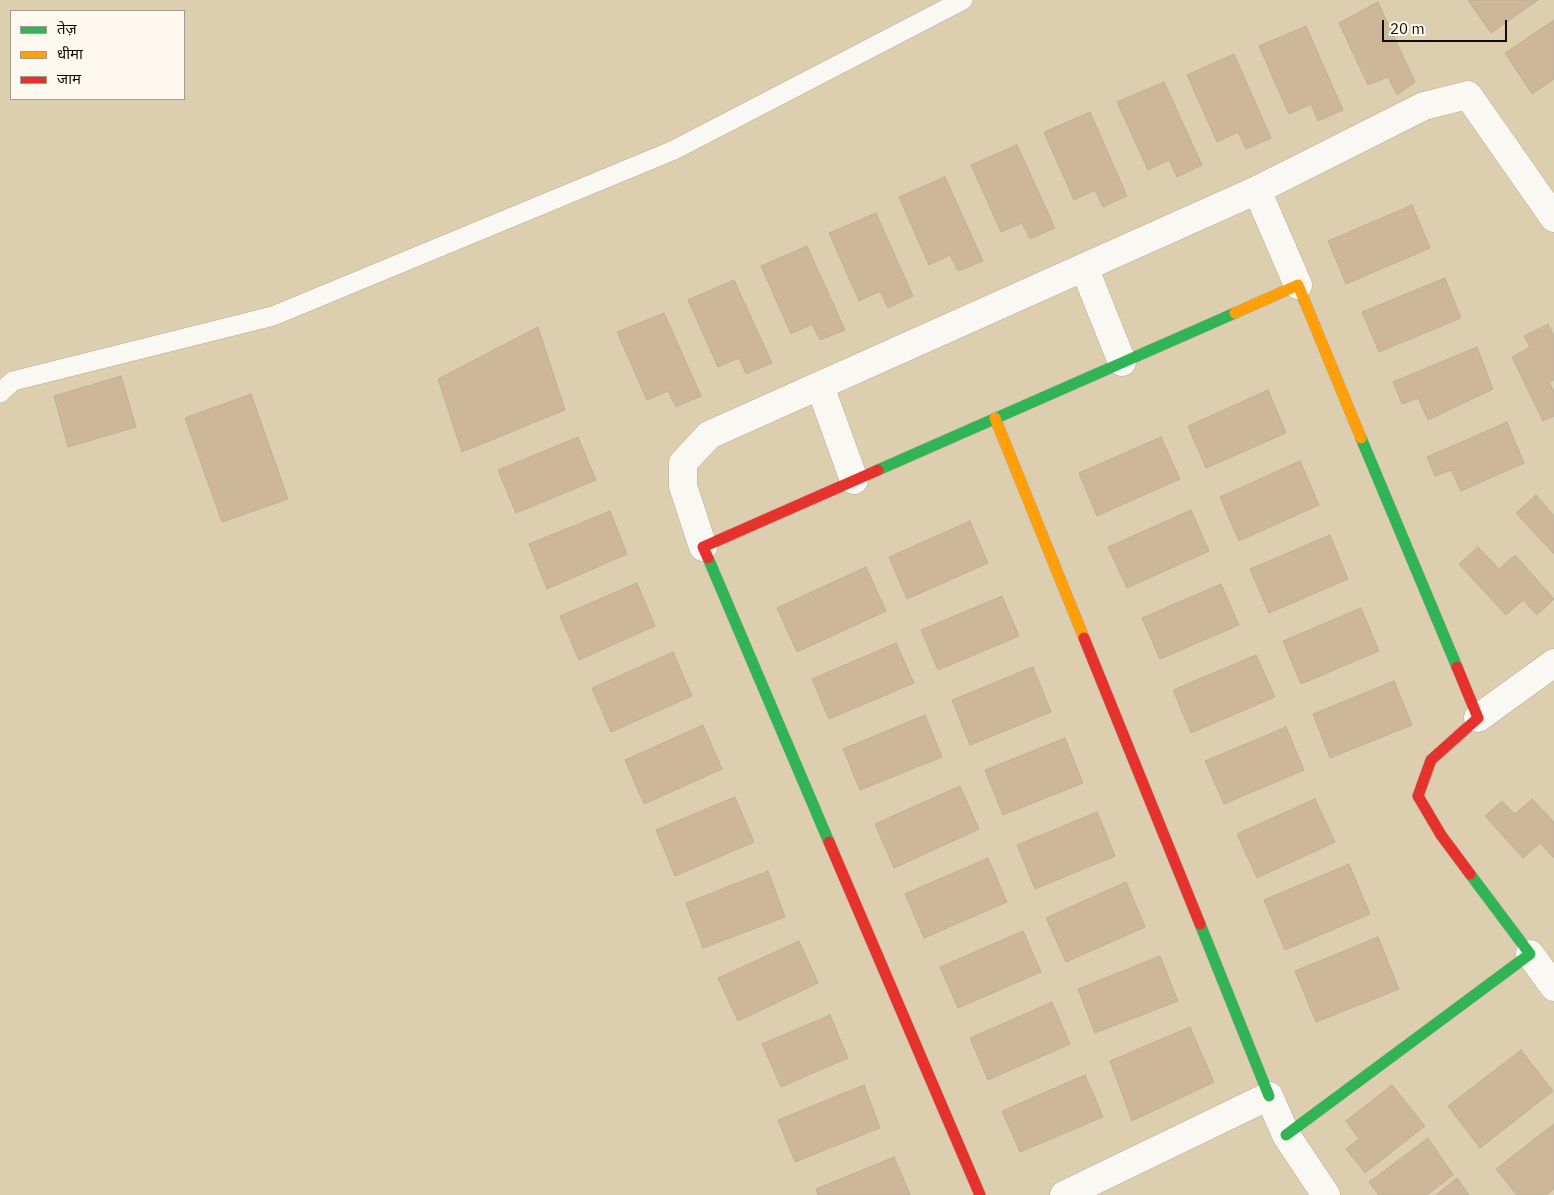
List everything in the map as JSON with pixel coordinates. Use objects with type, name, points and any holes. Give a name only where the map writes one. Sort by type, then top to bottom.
[{"type":"street","points":[[980,1195],[703,547],[683,486],[683,463],[709,435],[1257,190],[1424,106],[1468,95],[1554,218]]},
{"type":"street","points":[[1257,190],[1478,718]]},
{"type":"street","points":[[1084,267],[1122,362]]},
{"type":"street","points":[[703,547],[1298,285]]},
{"type":"street","points":[[820,386],[854,480]]},
{"type":"street","points":[[994,418],[1269,1096],[1286,1135],[1326,1195]]},
{"type":"street","points":[[1554,663],[1478,718],[1432,760],[1418,796],[1441,835],[1554,987]]},
{"type":"street","points":[[1286,1135],[1530,954]]},
{"type":"street","points":[[1064,1195],[1269,1096]]},
{"type":"lane","points":[[0,393],[13,381],[273,316],[674,150],[963,0]]},
{"type":"building","points":[[1468,0],[1538,0],[1491,33]]},
{"type":"building","points":[[1378,2],[1415,82],[1397,95],[1388,77],[1368,85],[1339,23]]},
{"type":"building","points":[[1554,20],[1554,79],[1532,94],[1505,53]]},
{"type":"building","points":[[1306,26],[1343,110],[1318,121],[1311,104],[1289,114],[1259,46]]},
{"type":"building","points":[[1234,54],[1271,138],[1246,149],[1238,132],[1217,142],[1187,75]]},
{"type":"building","points":[[1164,82],[1202,165],[1177,177],[1169,160],[1148,170],[1117,102]]},
{"type":"building","points":[[1090,112],[1127,196],[1103,207],[1095,190],[1074,200],[1044,132]]},
{"type":"building","points":[[1017,145],[1055,228],[1030,239],[1022,223],[1001,232],[971,165]]},
{"type":"building","points":[[945,177],[983,261],[958,271],[950,255],[929,265],[899,197]]},
{"type":"building","points":[[1412,205],[1430,248],[1346,284],[1328,241]]},
{"type":"building","points":[[876,213],[913,296],[888,308],[880,291],[859,301],[829,233]]},
{"type":"building","points":[[807,246],[845,330],[820,340],[812,324],[791,334],[761,266]]},
{"type":"building","points":[[1445,278],[1461,318],[1379,352],[1362,312]]},
{"type":"building","points":[[734,280],[772,363],[746,374],[739,358],[718,367],[688,300]]},
{"type":"building","points":[[664,313],[701,396],[676,407],[668,391],[647,400],[617,332]]},
{"type":"building","points":[[1548,324],[1554,336],[1554,380],[1549,382],[1554,391],[1554,416],[1543,421],[1512,357],[1530,347],[1524,336]]},
{"type":"building","points":[[538,327],[565,410],[462,452],[438,379]]},
{"type":"building","points":[[1477,347],[1493,389],[1428,420],[1418,398],[1402,404],[1393,382]]},
{"type":"building","points":[[121,376],[136,427],[68,447],[54,396]]},
{"type":"building","points":[[1268,390],[1286,433],[1206,468],[1188,426]]},
{"type":"building","points":[[251,394],[288,499],[222,522],[185,418]]},
{"type":"building","points":[[1507,422],[1524,463],[1461,491],[1451,470],[1435,476],[1427,457]]},
{"type":"building","points":[[578,437],[596,480],[516,513],[498,470]]},
{"type":"building","points":[[1161,437],[1180,479],[1097,516],[1079,473]]},
{"type":"building","points":[[1300,461],[1319,505],[1239,541],[1220,497]]},
{"type":"building","points":[[1536,495],[1554,516],[1554,554],[1516,513]]},
{"type":"building","points":[[1191,510],[1209,551],[1127,588],[1108,547]]},
{"type":"building","points":[[610,511],[627,554],[547,589],[529,544]]},
{"type":"building","points":[[970,521],[988,563],[907,599],[889,557]]},
{"type":"building","points":[[1330,535],[1348,579],[1269,613],[1250,569]]},
{"type":"building","points":[[1478,547],[1499,569],[1515,555],[1554,599],[1537,615],[1523,600],[1506,615],[1459,564]]},
{"type":"building","points":[[866,567],[886,611],[797,652],[777,608]]},
{"type":"building","points":[[637,583],[655,626],[579,660],[560,616]]},
{"type":"building","points":[[1221,584],[1239,625],[1160,659],[1142,618]]},
{"type":"building","points":[[1002,596],[1019,636],[938,670],[921,630]]},
{"type":"building","points":[[1361,608],[1379,651],[1301,684],[1283,641]]},
{"type":"building","points":[[896,643],[914,683],[829,719],[812,679]]},
{"type":"building","points":[[673,652],[692,696],[611,732],[592,688]]},
{"type":"building","points":[[1256,655],[1275,697],[1191,733],[1173,690]]},
{"type":"building","points":[[1033,667],[1051,712],[970,745],[952,700]]},
{"type":"building","points":[[1394,681],[1412,725],[1330,758],[1313,714]]},
{"type":"building","points":[[925,715],[942,757],[860,790],[843,749]]},
{"type":"building","points":[[703,725],[722,769],[644,804],[625,760]]},
{"type":"building","points":[[1286,727],[1304,770],[1224,804],[1205,761]]},
{"type":"building","points":[[1065,738],[1083,783],[1003,815],[985,770]]},
{"type":"building","points":[[960,786],[979,829],[894,868],[875,824]]},
{"type":"building","points":[[735,797],[754,842],[675,876],[656,830]]},
{"type":"building","points":[[1315,799],[1335,842],[1257,878],[1237,834]]},
{"type":"building","points":[[1532,799],[1554,822],[1554,858],[1540,843],[1523,858],[1485,816],[1502,801],[1515,814]]},
{"type":"building","points":[[1097,812],[1115,856],[1035,889],[1017,845]]},
{"type":"building","points":[[988,858],[1007,902],[924,938],[905,894]]},
{"type":"building","points":[[1349,864],[1370,914],[1285,950],[1264,900]]},
{"type":"building","points":[[768,871],[785,917],[703,948],[686,903]]},
{"type":"building","points":[[1126,882],[1145,927],[1066,962],[1046,918]]},
{"type":"building","points":[[1023,931],[1041,972],[958,1008],[940,967]]},
{"type":"building","points":[[1378,937],[1399,989],[1316,1022],[1295,971]]},
{"type":"building","points":[[799,941],[818,983],[738,1021],[718,978]]},
{"type":"building","points":[[1160,956],[1178,1001],[1095,1033],[1078,989]]},
{"type":"building","points":[[1052,1002],[1070,1044],[988,1080],[970,1038]]},
{"type":"building","points":[[830,1015],[848,1058],[781,1087],[762,1044]]},
{"type":"building","points":[[1190,1027],[1214,1082],[1132,1121],[1110,1061]]},
{"type":"building","points":[[1521,1050],[1553,1091],[1480,1148],[1448,1106]]},
{"type":"building","points":[[1085,1075],[1103,1117],[1020,1152],[1002,1111]]},
{"type":"building","points":[[864,1085],[880,1128],[795,1162],[778,1120]]},
{"type":"building","points":[[1392,1085],[1425,1126],[1365,1173],[1346,1149],[1359,1139],[1346,1121]]},
{"type":"building","points":[[1554,1124],[1554,1189],[1546,1195],[1517,1195],[1496,1169]]},
{"type":"building","points":[[1428,1138],[1453,1175],[1427,1195],[1379,1195],[1369,1182]]},
{"type":"building","points":[[894,1157],[910,1195],[818,1195],[816,1189]]},
{"type":"building","points":[[1457,1178],[1469,1195],[1436,1195]]},
{"type":"traffic: fast","points":[[878,470],[1235,313]]},
{"type":"traffic: fast","points":[[1361,438],[1457,667]]},
{"type":"traffic: fast","points":[[708,558],[829,842]]},
{"type":"traffic: fast","points":[[1286,1135],[1530,954],[1470,874]]},
{"type":"traffic: fast","points":[[1200,924],[1269,1096]]},
{"type":"traffic: slow","points":[[1235,313],[1298,285],[1361,438]]},
{"type":"traffic: slow","points":[[995,418],[1084,638]]},
{"type":"traffic: jam","points":[[708,558],[703,547],[878,470]]},
{"type":"traffic: jam","points":[[1084,638],[1200,924]]},
{"type":"traffic: jam","points":[[1457,667],[1478,718],[1431,760],[1418,796],[1441,835],[1470,874]]},
{"type":"traffic: jam","points":[[829,842],[980,1195]]}]
